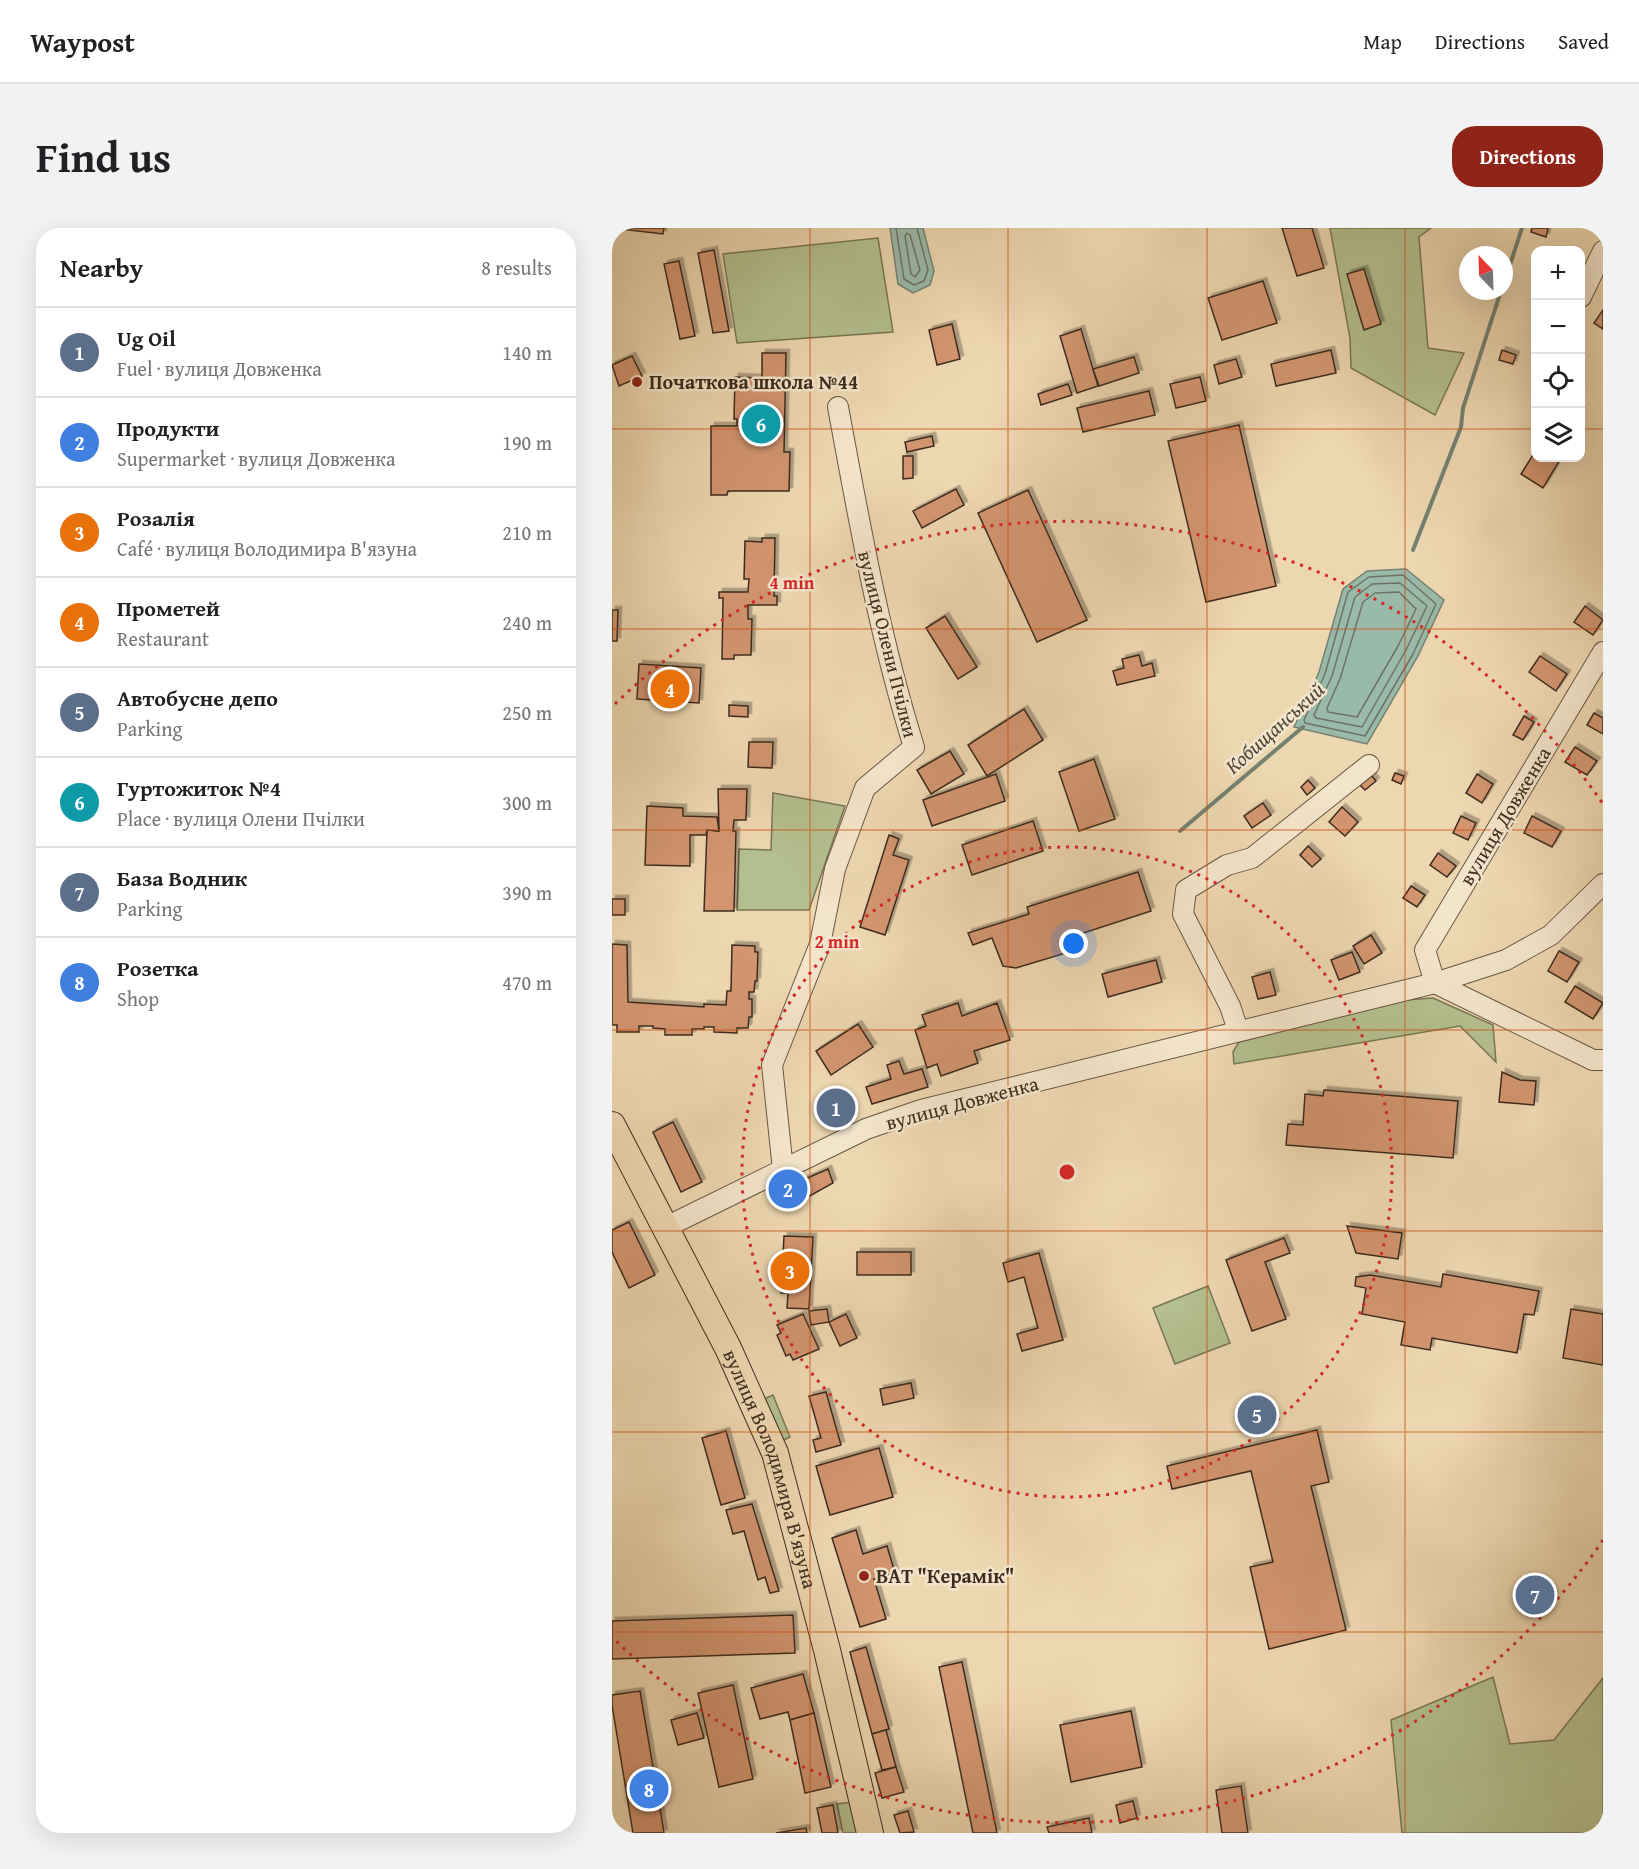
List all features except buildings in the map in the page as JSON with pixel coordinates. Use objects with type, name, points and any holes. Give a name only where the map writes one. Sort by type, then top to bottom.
[{"type":"main road","name":"вулиця Володимира В'язуна","points":[[612,1125],[732,1357],[775,1453],[827,1650],[870,1833]]},
{"type":"street","points":[[1585,289],[1603,251]]},
{"type":"street","name":"вулиця Олени Пчілки","points":[[783,1170],[772,1065],[820,944],[835,869],[865,788],[914,747],[900,704],[861,529],[838,407]]},
{"type":"street","name":"вулиця Довженка","points":[[1435,983],[1425,950],[1603,652]]},
{"type":"street","points":[[1238,1030],[1230,1005],[1183,914],[1186,890],[1227,865],[1252,858],[1369,765]]},
{"type":"street","name":"вулиця Довженка","points":[[666,1227],[866,1129],[921,1110],[1149,1056],[1238,1030],[1435,983],[1506,960],[1551,935],[1603,884]]},
{"type":"street","points":[[1435,983],[1593,1060],[1603,1060]]},
{"type":"green space","points":[[1330,228],[1431,228],[1419,237],[1428,348],[1464,353],[1435,415],[1351,368],[1350,338]]},
{"type":"green space","points":[[878,238],[893,332],[737,343],[723,254]]},
{"type":"green space","points":[[773,793],[845,806],[809,910],[737,910],[739,849],[771,850]]},
{"type":"green space","points":[[1433,998],[1493,1025],[1496,1062],[1460,1026],[1234,1064],[1233,1052],[1239,1042],[1405,1000]]},
{"type":"green space","points":[[1208,1286],[1230,1343],[1175,1364],[1153,1308]]},
{"type":"green space","points":[[773,1395],[790,1437],[775,1444],[758,1402]]},
{"type":"green space","points":[[1493,1677],[1510,1744],[1554,1740],[1603,1678],[1603,1833],[1402,1833],[1391,1720]]},
{"type":"green space","points":[[852,1802],[857,1833],[843,1833],[837,1804]]},
{"type":"water","points":[[890,228],[923,228],[934,271],[930,285],[913,293],[898,284]]},
{"type":"water","points":[[1406,569],[1444,600],[1418,656],[1367,744],[1294,727],[1319,672],[1343,589],[1367,571]]},
{"type":"waterway","name":"Кобищанський","points":[[1513,256],[1522,228]]},
{"type":"waterway","name":"Кобищанський","points":[[1413,550],[1461,427],[1463,408],[1498,300]]},
{"type":"waterway","name":"Кобищанський","points":[[1180,831],[1303,727]]},
{"type":"place","name":"Початкова школа №44","points":[[637,382]]},
{"type":"place","name":"Гуртожиток №4","points":[[761,424]]},
{"type":"place","name":"Прометей","points":[[670,689]]},
{"type":"place","name":"Ug Oil","points":[[836,1108]]},
{"type":"place","name":"Продукти","points":[[788,1189]]},
{"type":"place","name":"Розалія","points":[[790,1271]]},
{"type":"place","name":"Автобусне депо","points":[[1257,1415]]},
{"type":"place","name":"ВАТ \"Керамік\"","points":[[864,1576]]},
{"type":"place","name":"База Водник","points":[[1535,1595]]},
{"type":"place","name":"Розетка","points":[[649,1789]]}]
